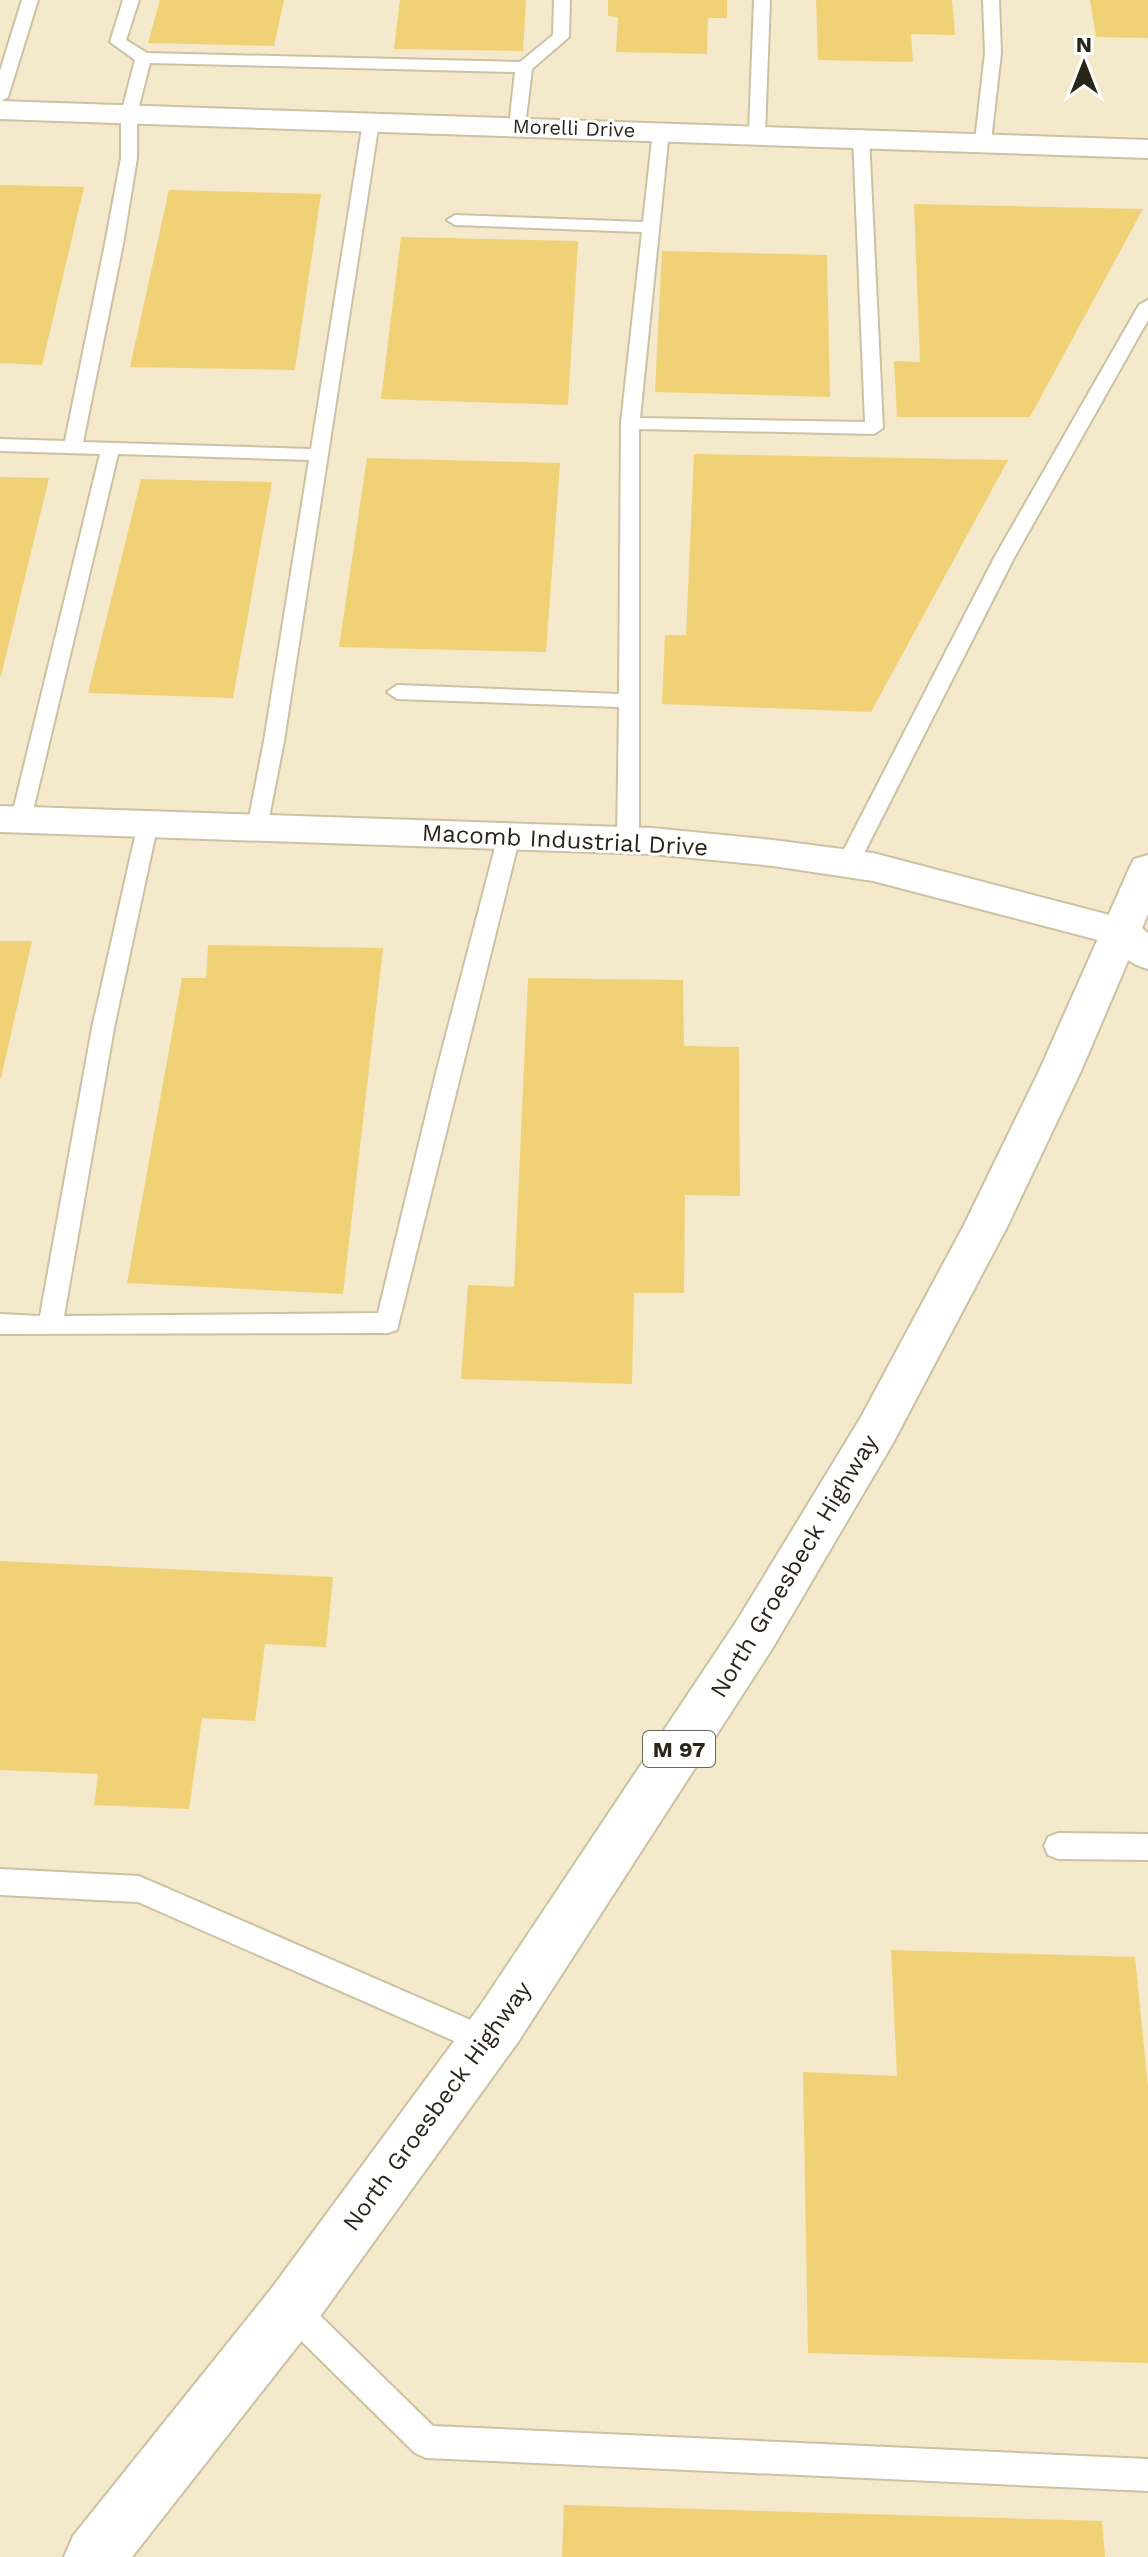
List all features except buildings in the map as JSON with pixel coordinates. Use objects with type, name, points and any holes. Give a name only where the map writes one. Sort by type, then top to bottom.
[{"type":"street","name":"Morelli Drive","points":[[0,110],[757,133],[1148,149]]},
{"type":"street","name":"Macomb Industrial Drive","points":[[11,819],[628,840],[773,853],[848,863],[956,887],[1135,943]]},
{"type":"street","name":"North Groesbeck Highway","points":[[94,2557],[291,2309],[486,2041],[755,1634],[877,1430],[985,1227],[1060,1071],[1135,943],[1148,869]]},
{"type":"lane","points":[[0,97],[30,0]]},
{"type":"lane","points":[[131,0],[118,42],[143,58],[524,67],[561,37],[562,0]]},
{"type":"lane","points":[[757,133],[762,0]]},
{"type":"lane","points":[[983,141],[993,53],[991,0]]},
{"type":"lane","points":[[73,448],[129,158],[129,114],[143,58]]},
{"type":"lane","points":[[517,126],[524,67]]},
{"type":"lane","points":[[257,828],[274,741],[371,122]]},
{"type":"lane","points":[[628,840],[630,423],[661,131]]},
{"type":"lane","points":[[630,423],[874,428],[861,137]]},
{"type":"lane","points":[[455,220],[651,227]]},
{"type":"lane","points":[[848,863],[1004,558],[1148,305]]},
{"type":"lane","points":[[0,445],[319,455]]},
{"type":"lane","points":[[11,819],[110,449]]},
{"type":"lane","points":[[397,692],[629,701]]},
{"type":"lane","points":[[50,1326],[103,1028],[148,823]]},
{"type":"lane","points":[[0,1324],[388,1323],[447,1073],[509,836]]},
{"type":"lane","points":[[1058,1846],[1148,1847]]},
{"type":"lane","points":[[0,1882],[139,1889],[486,2041]]},
{"type":"lane","points":[[291,2309],[426,2442],[1148,2475]]}]
